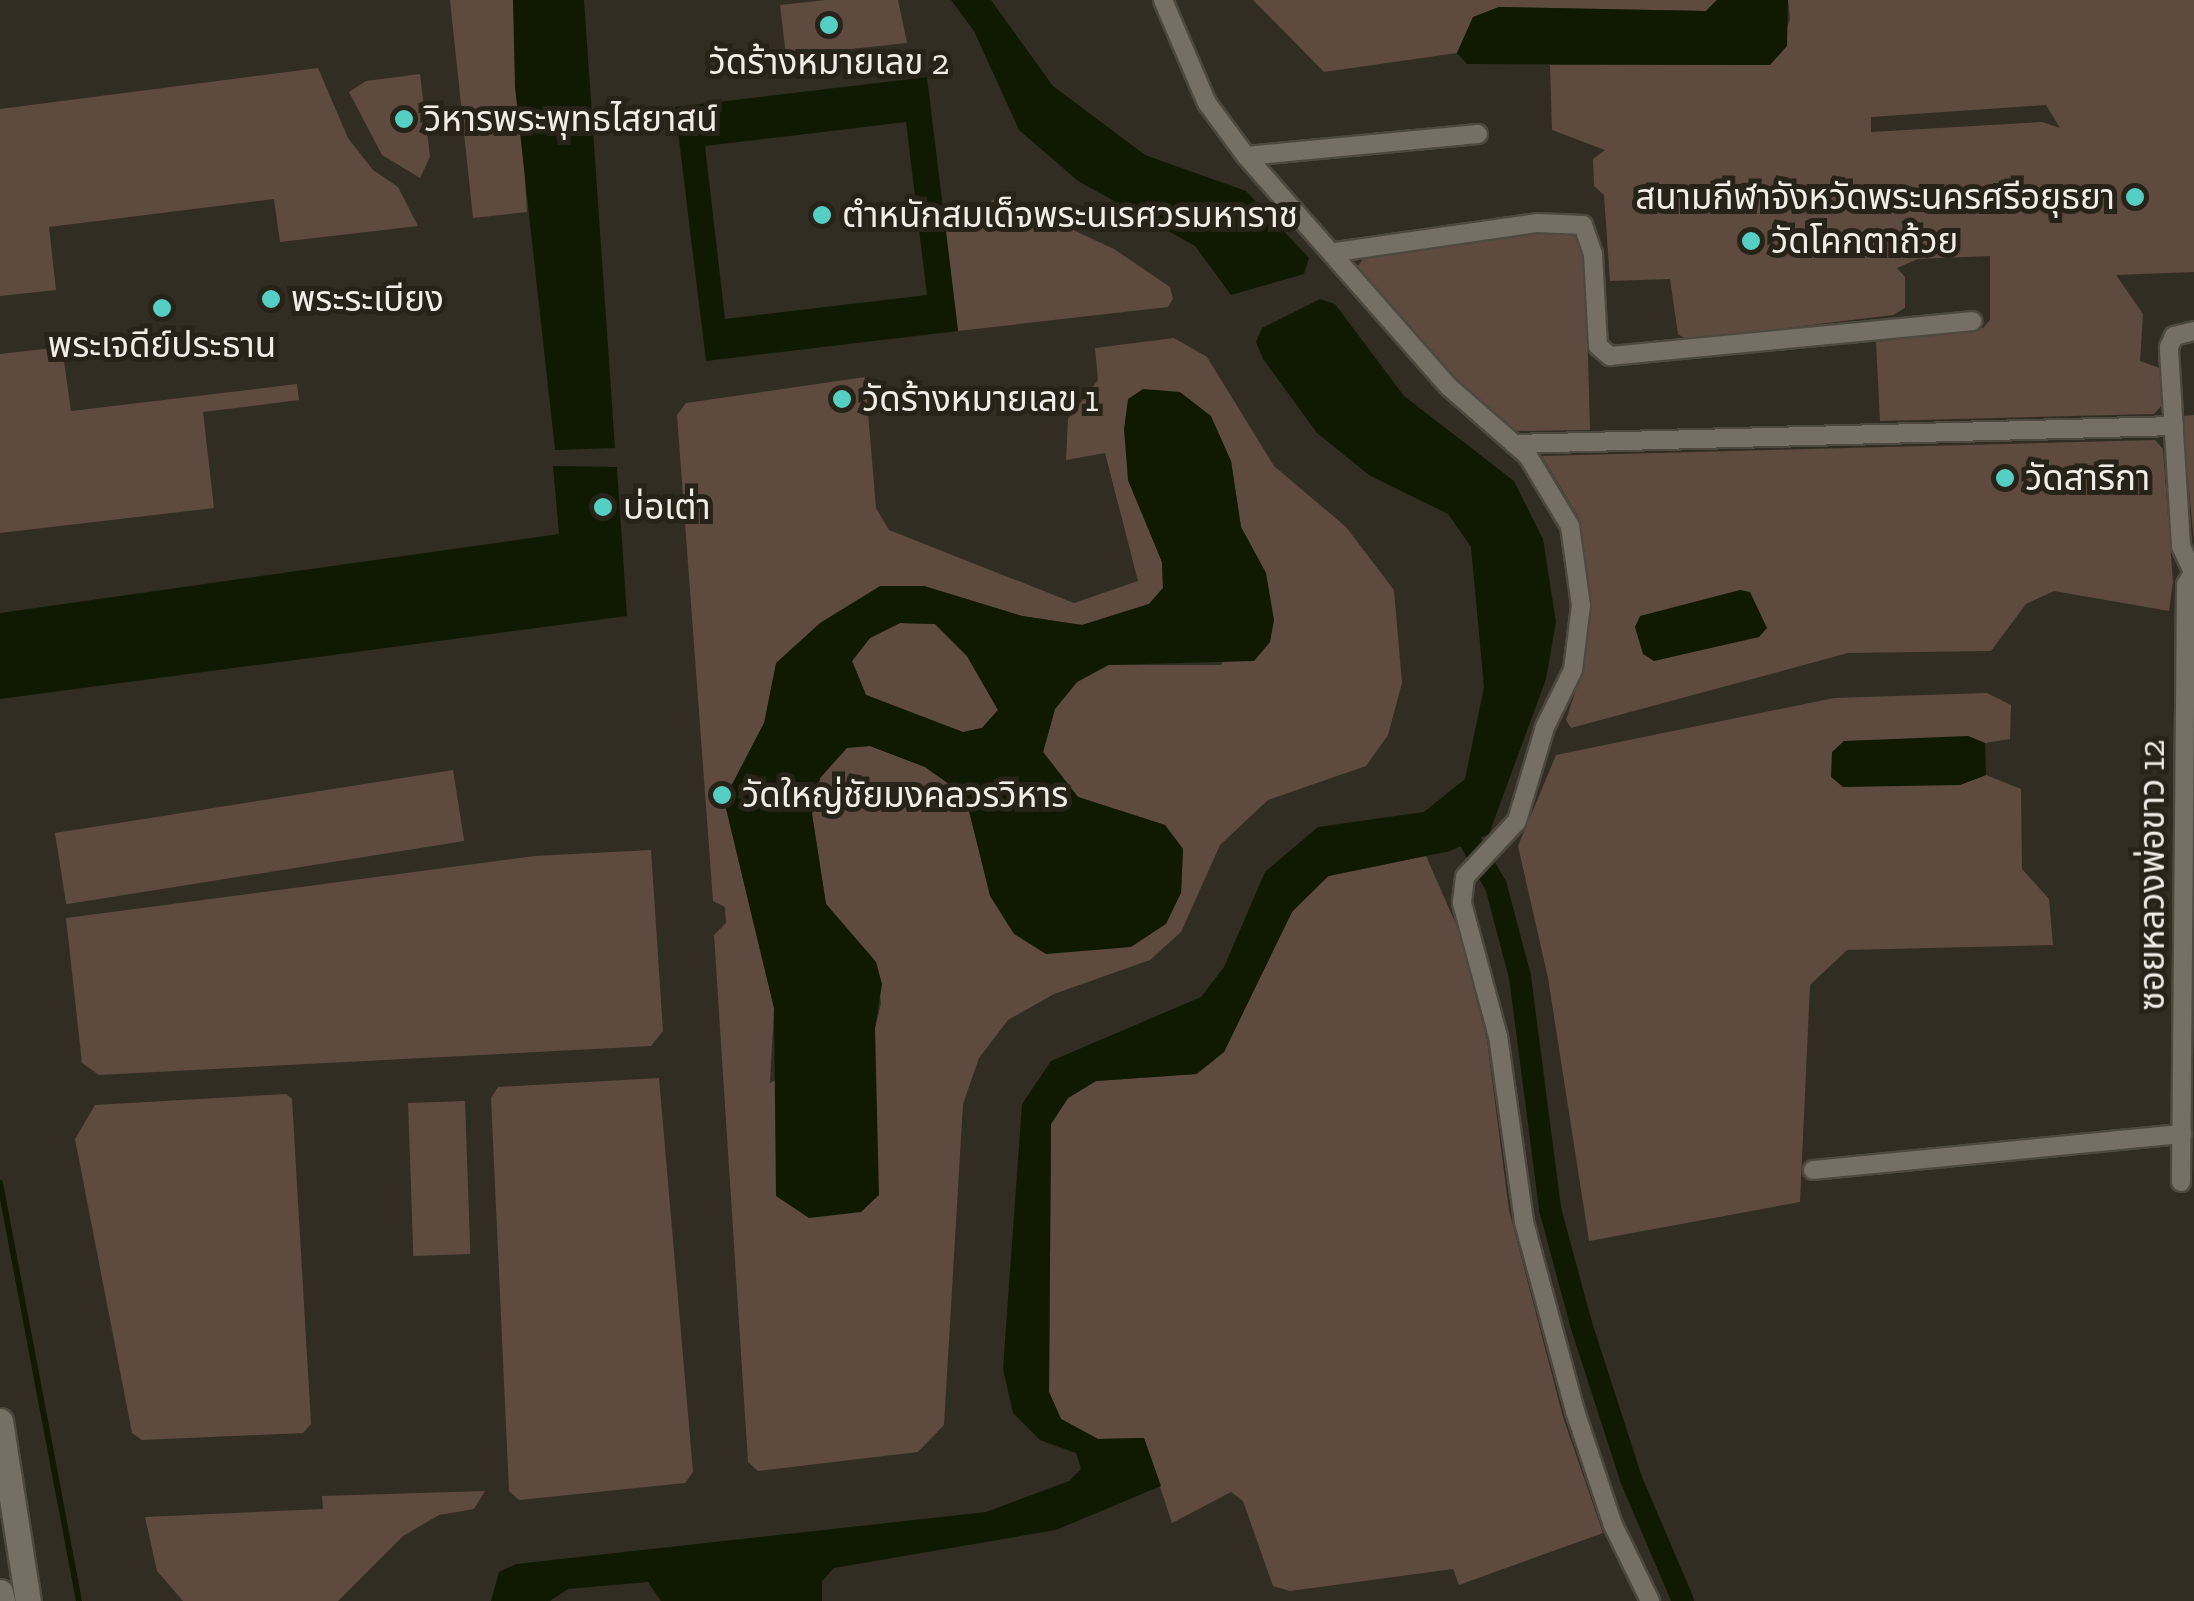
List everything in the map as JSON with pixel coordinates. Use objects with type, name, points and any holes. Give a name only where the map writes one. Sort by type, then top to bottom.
[{"type":"street","points":[[1164,0],[1207,103],[1246,156],[1336,252],[1448,386],[1514,444],[1551,487],[1570,526],[1581,605],[1573,670],[1545,728],[1518,821],[1502,843],[1478,860],[1465,877],[1462,904],[1498,1036],[1524,1222],[1606,1506],[1650,1601]]},
{"type":"street","points":[[1246,156],[1478,134]]},
{"type":"street","points":[[1336,252],[1538,223],[1583,225],[1593,254],[1598,346],[1610,356],[1972,321]]},
{"type":"street","points":[[2193,572],[2181,546],[2169,347],[2174,336],[2194,331]]},
{"type":"street","points":[[1514,444],[2174,426]]},
{"type":"street","name":"ซอยหลวงพ่อขาว 12","points":[[2181,1182],[2186,585],[2193,572]]},
{"type":"street","points":[[1813,1170],[2182,1134]]},
{"type":"street","points":[[0,1421],[28,1601]]},
{"type":"street","points":[[0,1592],[2,1601]]},
{"type":"shaded area","points":[[450,0],[513,0],[527,212],[473,218]]},
{"type":"shaded area","points":[[513,0],[584,0],[615,448],[555,450],[515,87]]},
{"type":"shaded area","points":[[826,0],[898,0],[907,43],[786,56],[780,5]]},
{"type":"shaded area","points":[[951,0],[991,0],[1053,86],[1145,155],[1246,191],[1309,258],[1304,274],[1231,295],[1195,246],[1078,181],[1019,130],[974,31]]},
{"type":"shaded area","points":[[1253,0],[1717,0],[1706,11],[1499,7],[1473,17],[1457,53],[1324,72]]},
{"type":"shaded area","points":[[1717,0],[1788,0],[1787,46],[1770,65],[1467,64],[1457,53],[1473,17],[1499,7],[1706,11]]},
{"type":"shaded area","points":[[1788,0],[2194,0],[2194,272],[2116,275],[2143,314],[2140,361],[2162,369],[2163,404],[2154,414],[1880,421],[1876,342],[1983,328],[1990,320],[1990,256],[1918,259],[1897,268],[1905,277],[1905,308],[1893,315],[1687,340],[1678,334],[1670,279],[1610,281],[1604,195],[1594,186],[1593,159],[1605,150],[1552,130],[1550,65],[1770,65],[1790,20]],"holes":[[[2046,105],[2060,128],[2042,122],[1871,132],[1871,117]]]},
{"type":"shaded area","points":[[318,68],[348,138],[373,170],[398,187],[418,226],[280,242],[274,199],[49,227],[56,290],[0,296],[0,109]]},
{"type":"shaded area","points":[[420,74],[430,157],[420,178],[382,155],[349,92],[366,81]]},
{"type":"shaded area","points":[[927,77],[958,331],[706,361],[675,107]],"holes":[[[906,122],[927,295],[725,319],[705,146]]]},
{"type":"shaded area","points":[[998,195],[1114,249],[1170,287],[1173,299],[1168,307],[958,331],[944,213],[985,207]]},
{"type":"shaded area","points":[[1547,231],[1572,233],[1585,246],[1590,430],[1515,431],[1450,376],[1354,271],[1364,258]]},
{"type":"shaded area","points":[[1320,299],[1335,304],[1404,396],[1514,481],[1543,539],[1556,622],[1546,679],[1489,834],[1450,851],[1328,876],[1292,912],[1224,1052],[1196,1074],[1096,1081],[1068,1098],[1051,1124],[1049,1392],[1061,1419],[1098,1439],[1144,1438],[1161,1486],[1056,1530],[834,1568],[822,1581],[822,1601],[661,1601],[648,1582],[568,1589],[550,1601],[491,1601],[499,1572],[516,1564],[986,1512],[1069,1481],[1081,1469],[1076,1453],[1040,1440],[1013,1413],[1003,1369],[1022,1104],[1051,1061],[1201,997],[1224,967],[1265,872],[1318,827],[1424,812],[1465,779],[1484,687],[1471,547],[1448,514],[1369,475],[1317,433],[1263,359],[1256,342],[1262,328]]},
{"type":"shaded area","points":[[1174,338],[1207,357],[1274,466],[1346,527],[1394,590],[1402,683],[1388,735],[1366,766],[1268,800],[1220,845],[1181,932],[1150,960],[1054,994],[1008,1020],[979,1058],[963,1104],[944,1425],[918,1452],[758,1471],[748,1462],[714,935],[726,923],[725,907],[713,901],[677,415],[686,403],[865,377],[876,508],[889,530],[1074,603],[1138,581],[1105,453],[1066,460],[1068,419],[1098,380],[1095,348]],"holes":[[[1231,461],[1241,527],[1266,573],[1221,665],[1109,665],[1077,682],[1055,709],[1043,752],[1078,797],[1165,825],[1183,849],[1181,893],[991,896],[969,811],[949,784],[925,767],[870,746],[847,747],[820,778],[812,814],[826,904],[876,962],[881,1004],[875,1028],[770,1083],[774,1008],[724,800],[764,723],[924,586],[1022,616],[1082,625],[1149,604],[1163,588],[1162,562],[1128,480]]]},
{"type":"shaded area","points":[[62,347],[71,411],[297,384],[299,400],[203,412],[214,508],[0,533],[0,354]]},
{"type":"shaded area","points":[[1143,389],[1180,392],[1211,416],[1231,461],[1241,527],[1266,573],[1274,620],[1270,642],[1254,661],[1108,665],[1077,682],[1055,709],[1043,752],[1078,797],[1165,825],[1183,849],[1181,893],[1166,924],[1131,947],[1046,954],[1014,934],[990,896],[969,811],[949,784],[925,767],[870,746],[847,748],[820,778],[812,814],[826,904],[876,962],[882,984],[875,1028],[879,1195],[861,1212],[809,1218],[776,1196],[774,1008],[724,800],[764,723],[776,663],[820,623],[880,586],[924,586],[1022,616],[1082,625],[1149,604],[1163,588],[1162,562],[1128,480],[1124,429],[1128,399]],"holes":[[[900,623],[935,624],[967,656],[998,710],[982,728],[963,732],[866,695],[852,661],[870,638]]]},
{"type":"shaded area","points":[[2194,415],[2194,542],[2182,416]]},
{"type":"shaded area","points":[[2155,440],[2163,449],[2173,582],[2169,611],[2054,591],[2026,604],[1991,651],[1848,653],[1571,728],[1566,720],[1584,664],[1584,563],[1578,516],[1542,456]]},
{"type":"shaded area","points":[[553,466],[617,467],[627,616],[0,699],[0,613],[559,534]]},
{"type":"shaded area","points":[[1740,590],[1750,592],[1767,628],[1759,637],[1654,661],[1643,654],[1635,627],[1640,616]]},
{"type":"shaded area","points":[[900,623],[935,624],[967,656],[998,710],[982,728],[963,732],[866,695],[852,661],[870,638]]},
{"type":"shaded area","points":[[1987,693],[2011,705],[2010,739],[1985,743],[1968,736],[1960,785],[1986,775],[2021,789],[2022,869],[2049,899],[2053,945],[1847,950],[1810,985],[1800,1202],[1589,1241],[1548,978],[1518,846],[1556,755],[1834,698]]},
{"type":"shaded area","points":[[1968,736],[1985,743],[1986,775],[1960,785],[1843,787],[1831,777],[1832,752],[1844,741]]},
{"type":"shaded area","points":[[453,770],[464,841],[66,904],[55,833]]},
{"type":"shaded area","points":[[651,850],[663,1031],[651,1046],[99,1075],[82,1063],[66,918],[535,856]]},
{"type":"shaded area","points":[[1426,856],[1458,929],[1487,1040],[1509,1210],[1563,1417],[1603,1533],[1459,1585],[1453,1569],[1290,1591],[1273,1586],[1243,1501],[1231,1492],[1172,1523],[1144,1438],[1098,1439],[1061,1419],[1049,1392],[1051,1124],[1068,1098],[1096,1081],[1197,1074],[1224,1052],[1292,911],[1329,876]]},
{"type":"shaded area","points":[[659,1078],[693,1472],[685,1483],[519,1500],[509,1491],[491,1098],[498,1087]]},
{"type":"shaded area","points":[[286,1094],[292,1099],[311,1424],[303,1433],[142,1440],[132,1433],[75,1139],[95,1105]]},
{"type":"shaded area","points":[[465,1101],[470,1254],[413,1256],[408,1103]]},
{"type":"shaded area","points":[[485,1491],[474,1509],[439,1515],[403,1536],[338,1601],[183,1601],[157,1571],[145,1517],[323,1509],[322,1496]]},
{"type":"waterway","points":[[1459,822],[1496,886],[1520,977],[1550,1209],[1581,1324],[1631,1479],[1683,1601]]},
{"type":"waterway","points":[[0,1183],[79,1601]]},
{"type":"place","name":"วัดร้างหมายเลข 2","points":[[829,25]]},
{"type":"place","name":"วิหารพระพุทธไสยาสน์","points":[[404,119]]},
{"type":"place","name":"สนามกีฬาจังหวัดพระนครศรีอยุธยา","points":[[2135,197]]},
{"type":"place","name":"ตำหนักสมเด็จพระนเรศวรมหาราช","points":[[822,215]]},
{"type":"place","name":"วัดโคกตาถ้วย","points":[[1751,241]]},
{"type":"place","name":"พระระเบียง","points":[[271,299]]},
{"type":"place","name":"พระเจดีย์ประธาน","points":[[162,308]]},
{"type":"place","name":"วัดร้างหมายเลข 1","points":[[842,399]]},
{"type":"place","name":"วัดสาริกา","points":[[2005,478]]},
{"type":"place","name":"บ่อเต่า","points":[[603,507]]},
{"type":"place","name":"วัดใหญ่ชัยมงคลวรวิหาร","points":[[722,795]]}]
